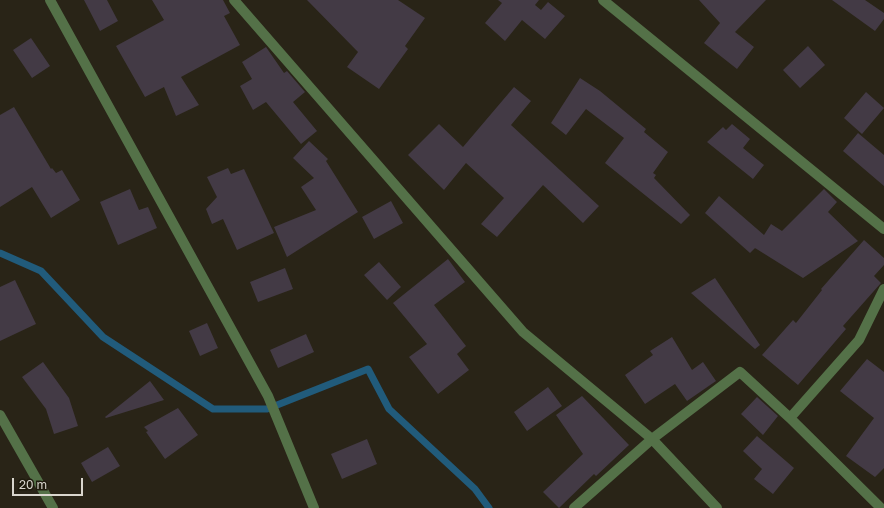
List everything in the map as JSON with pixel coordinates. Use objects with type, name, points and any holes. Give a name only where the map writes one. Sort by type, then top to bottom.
[{"type":"street","points":[[50,0],[268,396],[314,508]]},
{"type":"street","points":[[234,0],[523,332],[652,439],[716,508]]},
{"type":"street","points":[[603,0],[884,229]]},
{"type":"street","points":[[790,418],[859,340],[884,289]]},
{"type":"street","points":[[574,508],[652,439],[740,372],[790,418],[881,508]]},
{"type":"street","points":[[0,414],[53,508]]},
{"type":"building","points":[[84,0],[107,0],[118,21],[100,31]]},
{"type":"building","points":[[152,0],[223,0],[230,13],[224,16],[240,45],[181,77],[199,105],[176,116],[164,87],[145,97],[116,46],[164,20]]},
{"type":"building","points":[[307,0],[398,0],[425,18],[405,46],[408,49],[379,89],[347,67],[358,52]]},
{"type":"building","points":[[498,0],[539,0],[535,5],[541,10],[548,2],[565,16],[545,39],[522,20],[505,41],[485,23],[502,3]]},
{"type":"building","points":[[699,0],[766,0],[735,32],[754,47],[737,69],[704,43],[720,23]]},
{"type":"building","points":[[832,0],[865,0],[884,13],[884,19],[875,31]]},
{"type":"building","points":[[31,38],[50,66],[32,78],[13,50]]},
{"type":"building","points":[[808,46],[825,65],[800,88],[783,70]]},
{"type":"building","points":[[266,47],[284,73],[287,71],[305,92],[293,102],[317,131],[301,144],[266,102],[253,110],[240,86],[252,79],[242,62]]},
{"type":"building","points":[[580,78],[600,91],[646,129],[644,132],[668,152],[653,173],[656,175],[654,178],[690,215],[681,224],[605,163],[624,138],[586,109],[566,135],[551,123]]},
{"type":"building","points":[[514,87],[531,101],[511,125],[599,206],[583,223],[543,185],[497,237],[481,224],[504,198],[466,163],[444,190],[408,155],[439,124],[463,147]]},
{"type":"building","points":[[866,92],[884,108],[862,134],[844,118]]},
{"type":"building","points":[[14,107],[51,169],[52,168],[56,173],[62,170],[80,200],[51,218],[32,187],[0,207],[0,115]]},
{"type":"building","points":[[732,124],[750,139],[743,148],[764,165],[753,179],[707,142],[723,127],[726,130]]},
{"type":"building","points":[[858,133],[884,155],[884,186],[843,151]]},
{"type":"building","points":[[309,141],[328,159],[326,161],[358,212],[287,257],[274,227],[316,210],[301,187],[314,178],[293,158]]},
{"type":"building","points":[[228,168],[231,174],[244,169],[274,233],[237,250],[223,219],[212,224],[206,209],[217,197],[207,177]]},
{"type":"building","points":[[130,189],[139,210],[148,207],[157,228],[118,245],[100,202]]},
{"type":"building","points":[[824,189],[837,202],[828,212],[858,241],[803,278],[755,248],[750,253],[705,213],[719,196],[764,235],[771,224],[782,231]]},
{"type":"building","points":[[391,201],[403,223],[374,239],[362,217]]},
{"type":"building","points":[[864,240],[884,258],[884,265],[874,276],[881,283],[843,326],[846,329],[798,385],[762,355],[793,320],[796,323],[822,290],[821,289]]},
{"type":"building","points":[[448,259],[465,282],[434,305],[466,346],[457,354],[469,370],[438,394],[409,357],[427,344],[393,303]]},
{"type":"building","points":[[379,262],[401,287],[387,300],[364,275]]},
{"type":"building","points":[[285,268],[293,289],[258,302],[250,282]]},
{"type":"building","points":[[715,278],[760,345],[755,349],[691,293]]},
{"type":"building","points":[[15,280],[36,324],[0,341],[0,287]]},
{"type":"building","points":[[207,323],[218,348],[200,356],[189,331]]},
{"type":"building","points":[[306,334],[314,352],[278,368],[270,350]]},
{"type":"building","points":[[672,337],[692,370],[703,362],[716,381],[687,401],[675,384],[645,404],[625,375],[653,355],[650,351]]},
{"type":"building","points":[[867,359],[884,372],[884,468],[875,477],[846,456],[874,418],[840,391]]},
{"type":"building","points":[[43,362],[69,398],[78,426],[54,434],[46,409],[22,377]]},
{"type":"building","points":[[150,381],[164,400],[106,418],[105,417]]},
{"type":"building","points":[[548,387],[562,406],[527,431],[514,412]]},
{"type":"building","points":[[582,396],[629,445],[596,476],[594,474],[559,508],[543,492],[583,454],[556,415]]},
{"type":"building","points":[[757,397],[778,416],[763,435],[741,414]]},
{"type":"building","points":[[178,408],[198,435],[165,459],[144,427]]},
{"type":"building","points":[[757,436],[794,468],[773,494],[754,479],[762,469],[743,451]]},
{"type":"building","points":[[367,439],[377,464],[342,479],[331,454]]},
{"type":"building","points":[[108,447],[120,466],[92,482],[81,463]]},
{"type":"waterway","points":[[0,253],[41,271],[103,337],[213,409],[267,409],[368,369],[389,409],[475,489],[489,508]]}]
